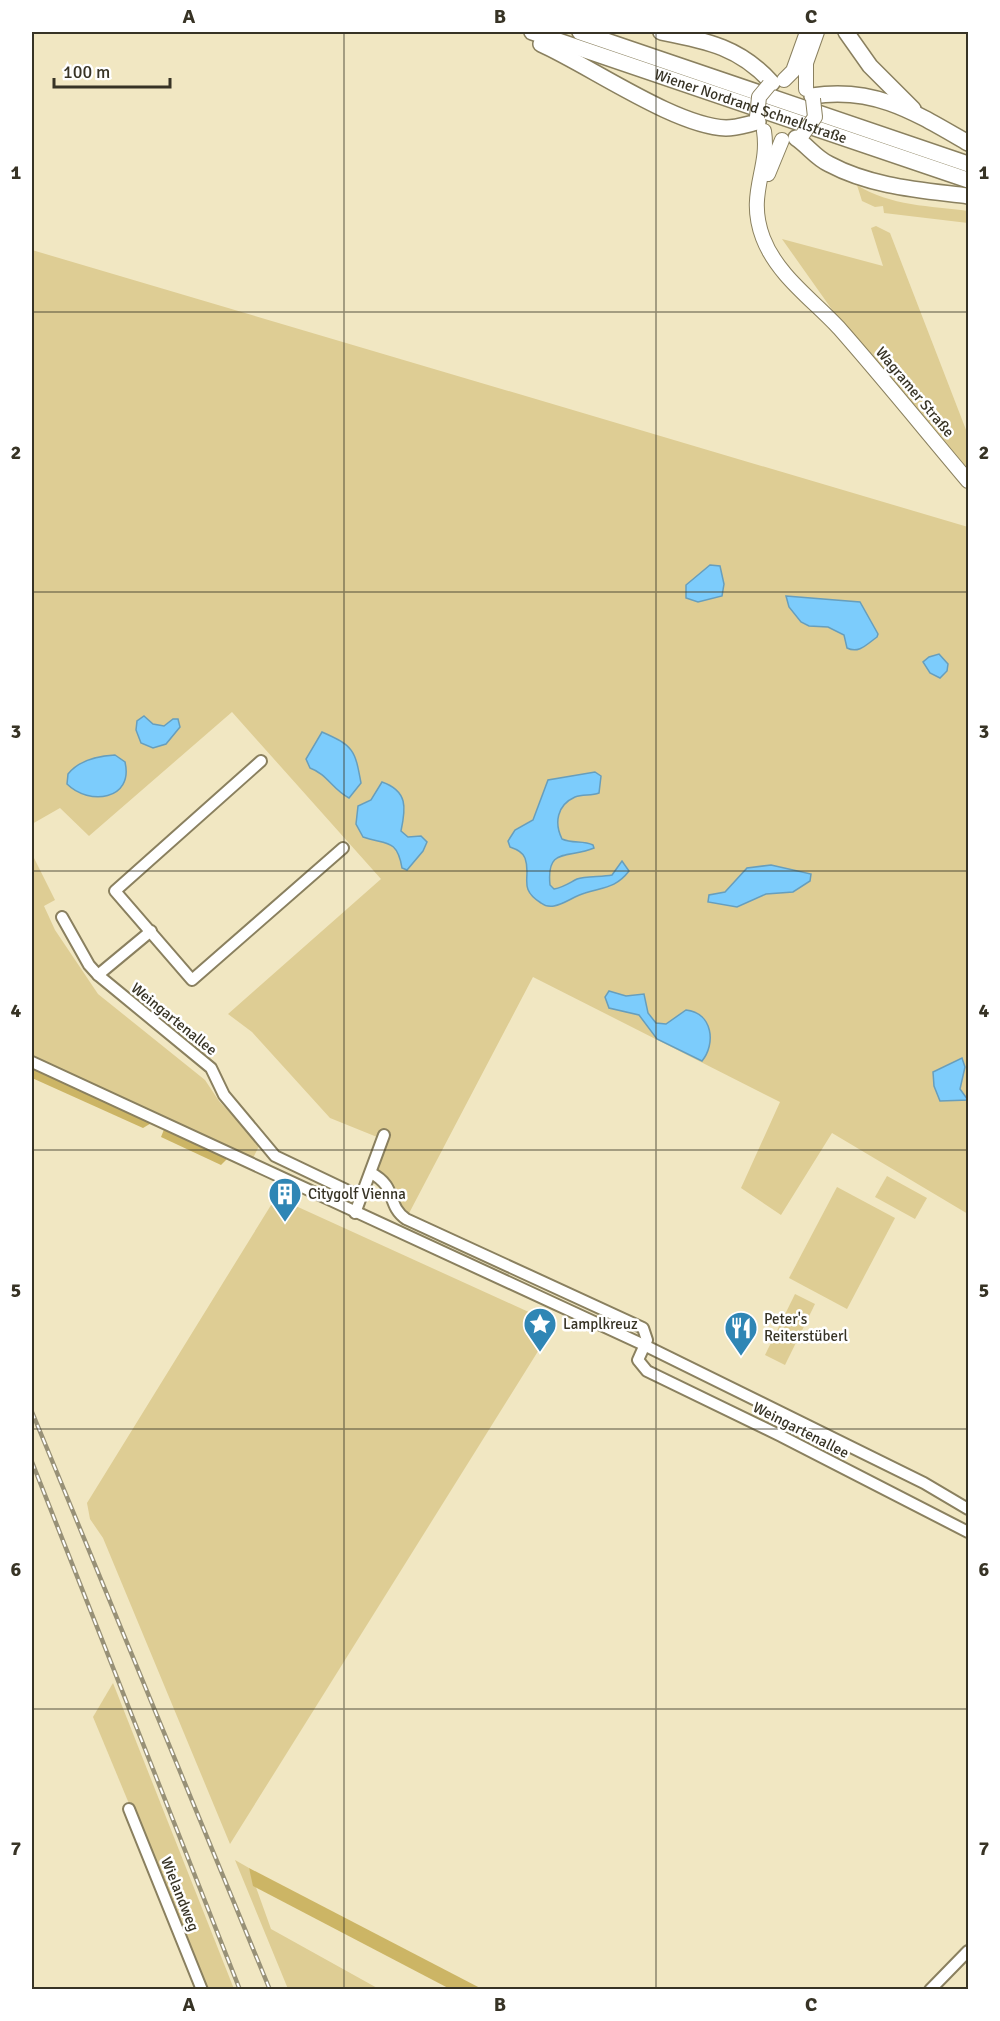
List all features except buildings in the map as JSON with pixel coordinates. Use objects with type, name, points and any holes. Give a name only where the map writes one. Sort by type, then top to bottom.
[{"type":"highway","points":[[525,32],[529,38],[677,114],[728,128],[760,123]]},
{"type":"highway","name":"Wiener Nordrand Schnellstraße","points":[[532,32],[969,180]]},
{"type":"highway","name":"Wiener Nordrand Schnellstraße","points":[[580,32],[969,164]]},
{"type":"highway","points":[[661,32],[736,52],[751,61],[775,83]]},
{"type":"highway","points":[[846,32],[870,66],[917,114]]},
{"type":"highway","points":[[811,95],[844,92],[858,94],[917,114],[969,143]]},
{"type":"highway","points":[[794,138],[829,164],[864,179],[896,186],[969,195]]},
{"type":"main road","points":[[764,175],[766,147],[760,123],[759,97],[793,71],[807,32]]},
{"type":"main road","points":[[764,175],[794,138],[815,117],[806,63],[817,32]]},
{"type":"main road","points":[[775,83],[798,83],[811,95]]},
{"type":"main road","points":[[760,123],[794,138]]},
{"type":"main road","name":"Wagramer Straße","points":[[764,175],[755,200],[763,239],[785,273],[836,325],[969,481]]},
{"type":"street","points":[[261,761],[115,891],[192,980],[342,848]]},
{"type":"street","name":"Weingartenallee","points":[[62,916],[89,965],[98,975],[211,1068],[224,1095],[275,1156],[361,1197]]},
{"type":"street","points":[[98,975],[151,931]]},
{"type":"street","name":"Weingartenallee","points":[[32,1062],[644,1345],[924,1483],[969,1509]]},
{"type":"street","points":[[355,1213],[384,1135]]},
{"type":"street","name":"Weingartenallee","points":[[371,1173],[388,1187],[395,1208],[406,1219],[643,1328],[647,1336],[638,1360],[647,1371],[969,1532]]},
{"type":"street","points":[[574,1314],[582,1299]]},
{"type":"street","points":[[749,1420],[758,1401]]},
{"type":"street","name":"Wielandweg","points":[[129,1809],[202,1989]]},
{"type":"street","points":[[930,1989],[969,1951]]},
{"type":"shaded area","points":[[857,185],[897,201],[968,211],[968,223],[884,213],[883,206],[875,207],[862,201]]},
{"type":"shaded area","points":[[876,226],[890,233],[968,435],[968,472],[833,311],[782,239],[883,266],[871,228]]},
{"type":"shaded area","points":[[32,250],[968,527],[968,1214],[832,1133],[781,1215],[741,1188],[780,1102],[533,977],[406,1219],[395,1208],[371,1173],[382,1139],[330,1118],[252,1032],[228,1014],[381,879],[232,712],[89,836],[60,808],[32,824]]},
{"type":"shaded area","points":[[32,854],[55,900],[44,906],[55,930],[98,994],[205,1080],[219,1101],[260,1144],[250,1164],[32,1062]]},
{"type":"shaded area","points":[[32,1066],[153,1122],[143,1128],[32,1078]]},
{"type":"shaded area","points":[[165,1127],[229,1157],[221,1165],[161,1137]]},
{"type":"shaded area","points":[[887,1176],[927,1198],[915,1219],[875,1197]]},
{"type":"shaded area","points":[[837,1187],[895,1218],[847,1309],[789,1278]]},
{"type":"shaded area","name":"Citygolf Vienna","points":[[276,1197],[555,1324],[230,1844],[103,1538],[90,1519],[87,1503]]},
{"type":"shaded area","points":[[795,1294],[815,1304],[785,1365],[765,1355]]},
{"type":"shaded area","points":[[113,1683],[234,1989],[206,1989],[93,1717]]},
{"type":"shaded area","points":[[235,1860],[249,1868],[271,1929],[379,1989],[288,1989]]},
{"type":"shaded area","points":[[249,1868],[482,1989],[450,1989],[253,1886]]},
{"type":"water","points":[[710,565],[720,566],[724,584],[722,596],[698,602],[686,598],[686,585]]},
{"type":"water","points":[[786,596],[860,602],[878,634],[877,637],[859,649],[851,650],[847,648],[844,635],[828,627],[809,626],[801,622],[789,607]]},
{"type":"water","points":[[939,654],[948,664],[947,671],[940,678],[930,673],[923,662]]},
{"type":"water","points":[[144,716],[153,724],[164,726],[173,719],[178,719],[180,727],[166,744],[153,748],[141,743],[136,730],[137,721]]},
{"type":"water","points":[[322,732],[347,746],[357,763],[361,783],[349,798],[321,774],[310,768],[306,759]]},
{"type":"water","points":[[115,755],[125,762],[126,775],[123,785],[108,796],[87,795],[67,784],[68,774],[78,765],[96,758]]},
{"type":"water","points":[[595,772],[601,776],[599,793],[578,796],[569,800],[561,810],[558,821],[562,839],[593,845],[594,848],[556,859],[552,864],[550,885],[554,889],[580,878],[612,875],[622,861],[629,871],[619,881],[609,886],[581,894],[558,905],[546,906],[529,892],[525,858],[521,852],[510,847],[508,841],[515,830],[533,820],[548,780]]},
{"type":"water","points":[[382,782],[397,790],[401,795],[404,815],[401,831],[408,837],[421,836],[427,842],[423,851],[407,870],[402,868],[394,847],[363,837],[356,824],[358,806],[371,800]]},
{"type":"water","points":[[771,865],[811,874],[810,881],[793,892],[766,894],[737,907],[708,902],[709,895],[725,892],[747,868]]},
{"type":"water","points":[[609,991],[626,996],[644,994],[648,1013],[656,1023],[666,1024],[686,1010],[702,1017],[707,1023],[710,1038],[702,1061],[657,1039],[639,1015],[609,1008],[605,997]]},
{"type":"water","points":[[962,1058],[965,1067],[960,1089],[968,1100],[940,1101],[934,1086],[933,1072]]},
{"type":"railway","points":[[32,1412],[270,1990]]},
{"type":"railway","points":[[32,1462],[240,1990]]},
{"type":"place","name":"Citygolf Vienna","points":[[285,1223]]},
{"type":"place","name":"Lamplkreuz","points":[[540,1353]]},
{"type":"place","name":"Peter's Reiterstüberl","points":[[741,1357]]}]
